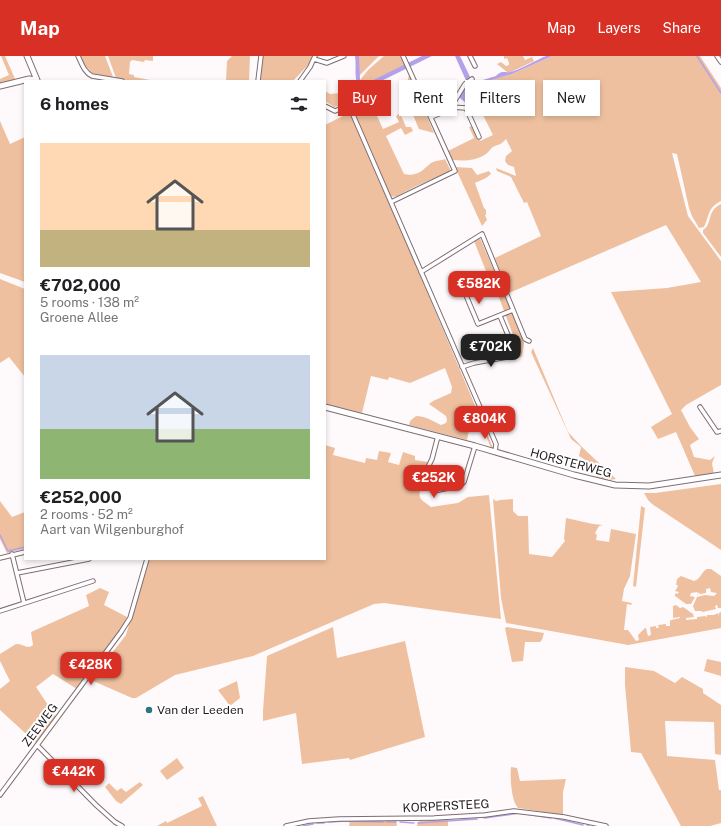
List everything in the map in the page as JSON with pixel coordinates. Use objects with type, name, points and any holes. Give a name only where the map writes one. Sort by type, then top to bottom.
[{"type":"main road","points":[[25,80],[37,80],[27,56]]},
{"type":"main road","points":[[0,86],[24,80]]},
{"type":"main road","name":"HORSTERWEG","points":[[326,407],[475,446],[574,476],[620,485],[649,486],[721,475]]},
{"type":"street","points":[[78,56],[88,74],[116,80]]},
{"type":"street","points":[[258,80],[260,56]]},
{"type":"street","points":[[301,80],[310,68],[315,57],[327,63],[344,56]]},
{"type":"street","points":[[391,202],[455,171],[403,56]]},
{"type":"street","points":[[470,56],[474,66]]},
{"type":"street","points":[[717,56],[721,62]]},
{"type":"street","points":[[457,96],[465,84],[472,78]]},
{"type":"street","points":[[326,106],[335,111],[347,106],[350,108],[496,444],[496,452]]},
{"type":"street","points":[[457,107],[466,108],[479,137]]},
{"type":"street","points":[[422,272],[482,234],[525,338],[529,341]]},
{"type":"street","points":[[500,279],[465,293],[478,324],[513,310]]},
{"type":"street","points":[[462,367],[474,363],[513,356],[513,347],[500,316]]},
{"type":"street","points":[[700,407],[717,432],[721,431]]},
{"type":"street","points":[[438,436],[432,459],[425,473],[454,487]]},
{"type":"street","points":[[433,478],[434,491],[459,486],[464,482],[475,446]]},
{"type":"street","points":[[0,558],[24,552]]},
{"type":"street","points":[[12,554],[24,603]]},
{"type":"street","points":[[18,574],[84,560]]},
{"type":"street","name":"ZEEWEG","points":[[0,795],[38,746],[121,632],[132,612],[147,560]]},
{"type":"street","points":[[0,611],[93,581]]},
{"type":"street","points":[[38,746],[96,805],[115,822],[122,826]]},
{"type":"street","name":"KORPERSTEEG","points":[[286,826],[309,821],[339,819],[434,818],[485,815],[514,811],[564,817],[606,826]]},
{"type":"shaded area","points":[[1,56],[5,56],[16,81],[0,84],[0,79],[9,75]]},
{"type":"shaded area","points":[[80,56],[105,56],[113,77],[101,77],[92,73]]},
{"type":"shaded area","points":[[108,56],[153,56],[153,61],[145,60],[144,62],[132,60],[130,62],[129,74],[134,75],[134,77],[150,80],[123,80],[116,78]]},
{"type":"shaded area","points":[[232,56],[250,56],[249,80],[226,80],[227,61]]},
{"type":"shaded area","points":[[263,56],[312,56],[310,63],[294,80],[260,80]]},
{"type":"shaded area","points":[[355,56],[359,56],[360,80],[356,80]]},
{"type":"shaded area","points":[[359,56],[379,56],[359,76]]},
{"type":"shaded area","points":[[384,56],[400,56],[405,65],[374,80],[360,80],[368,70]]},
{"type":"shaded area","points":[[422,56],[432,56],[383,80],[373,80]]},
{"type":"shaded area","points":[[455,56],[460,56],[472,80],[466,80]]},
{"type":"shaded area","points":[[504,56],[523,56],[525,60],[532,57],[534,61],[511,72],[507,72],[497,64],[501,62],[506,66],[509,65],[507,58],[504,59]]},
{"type":"shaded area","points":[[546,56],[552,56],[512,74],[491,80],[483,80],[496,76],[501,72],[514,71]]},
{"type":"shaded area","points":[[552,56],[700,56],[721,88],[721,201],[711,209],[704,227],[699,228],[692,216],[677,154],[672,153],[688,216],[721,261],[721,385],[686,405],[681,410],[690,427],[699,439],[690,445],[694,457],[710,460],[715,456],[712,463],[714,474],[695,476],[676,432],[658,439],[651,427],[672,414],[611,292],[667,288],[701,282],[666,225],[509,293],[495,258],[541,236],[527,202],[524,203],[511,177],[497,171],[496,168],[516,176],[514,167],[508,165],[505,161],[506,156],[512,151],[506,139],[493,147],[486,154],[474,159],[452,160],[448,151],[474,138],[469,127],[472,126],[480,141],[493,135],[484,116],[535,116],[535,80],[491,80],[512,74]]},
{"type":"shaded area","points":[[465,88],[465,102],[460,98],[460,94]]},
{"type":"shaded area","points":[[326,92],[330,94],[338,93],[338,106],[334,107],[326,102]]},
{"type":"shaded area","points":[[399,114],[406,127],[411,127],[413,131],[405,135],[401,128],[386,136],[404,174],[412,175],[418,173],[432,162],[445,159],[451,171],[397,196],[389,197],[356,116],[377,116],[383,129],[399,122],[396,116]]},
{"type":"shaded area","points":[[343,116],[353,116],[493,448],[491,448],[481,424],[469,430],[467,440],[409,425],[410,421],[416,416],[426,418],[441,425],[446,423],[446,416],[429,404],[451,393],[452,387],[445,368],[410,383],[389,377],[388,380],[371,376],[362,413],[326,404],[326,124]]},
{"type":"shaded area","points":[[414,116],[427,116],[434,133],[419,129]]},
{"type":"shaded area","points":[[0,121],[10,144],[24,137],[24,282],[0,273]]},
{"type":"shaded area","points":[[455,167],[472,168],[477,175],[489,171],[491,174],[475,183],[486,210],[485,215],[487,220],[482,226]]},
{"type":"shaded area","points":[[721,204],[721,257],[703,233],[703,230],[708,224],[713,210]]},
{"type":"shaded area","points":[[480,238],[495,273],[488,276],[474,241]]},
{"type":"shaded area","points":[[0,279],[24,289],[24,376],[9,357],[0,363]]},
{"type":"shaded area","points":[[501,282],[524,343],[522,356],[519,358],[516,355],[516,343],[494,284]]},
{"type":"shaded area","points":[[533,348],[568,432],[616,479],[610,480],[596,478],[598,468],[579,456],[581,447],[571,439],[531,352]]},
{"type":"shaded area","points":[[326,445],[335,448],[333,455],[365,463],[366,458],[377,460],[379,451],[391,453],[388,462],[399,465],[403,452],[415,456],[415,460],[428,462],[422,481],[420,496],[422,500],[431,507],[458,503],[468,497],[489,495],[501,619],[384,603],[374,604],[253,656],[175,675],[136,698],[132,698],[91,680],[126,635],[149,560],[326,560]]},
{"type":"shaded area","points":[[721,484],[721,550],[652,504],[644,493],[655,493]]},
{"type":"shaded area","points":[[493,499],[496,501],[513,499],[513,511],[518,516],[528,516],[529,554],[552,557],[565,541],[566,518],[603,525],[599,526],[595,533],[597,535],[596,540],[609,542],[611,529],[636,534],[630,576],[624,589],[622,601],[632,603],[631,605],[627,604],[624,630],[628,630],[636,641],[639,640],[638,635],[645,628],[648,636],[651,635],[650,627],[656,626],[656,628],[659,628],[658,625],[666,624],[666,626],[670,626],[671,620],[680,618],[673,618],[673,606],[676,605],[680,608],[683,607],[693,614],[694,617],[686,618],[686,620],[697,619],[697,617],[707,617],[707,615],[714,615],[718,613],[719,616],[719,613],[721,612],[721,628],[628,645],[506,623],[501,598]]},
{"type":"shaded area","points":[[0,501],[12,517],[24,512],[24,549],[7,553],[0,539]]},
{"type":"shaded area","points":[[641,506],[645,508],[636,587],[633,586]]},
{"type":"shaded area","points":[[707,569],[711,569],[721,576],[721,608],[718,608],[717,605],[715,606],[716,609],[698,613],[702,611],[695,611],[693,606],[697,597],[705,595],[714,596],[717,593],[711,592],[710,588],[706,589],[706,593],[700,594],[698,592],[697,595],[697,592],[691,593],[690,596],[695,597],[691,604],[686,604],[675,596],[675,593],[677,594],[679,592],[675,591],[678,585],[676,585],[677,579],[681,576],[694,581],[698,579]]},
{"type":"shaded area","points":[[100,588],[109,592],[104,605],[127,617],[111,645],[77,689],[53,674],[36,687],[56,717],[36,743],[0,710],[0,689],[10,681],[0,661],[0,654],[16,644],[21,644],[27,647],[33,645],[31,632],[89,606],[86,595]]},
{"type":"shaded area","points":[[333,627],[337,658],[405,641],[425,737],[350,760],[349,758],[302,764],[296,713],[263,721],[267,656]]},
{"type":"shaded area","points":[[507,627],[544,633],[540,642],[525,642],[523,661],[512,662],[505,628]]},
{"type":"shaded area","points":[[707,659],[721,662],[721,676],[704,671]]},
{"type":"shaded area","points":[[625,667],[654,671],[675,683],[682,677],[703,689],[703,693],[721,705],[721,755],[715,754],[714,722],[665,721],[667,756],[715,760],[719,790],[721,790],[721,823],[710,826],[681,826],[641,753],[631,752],[625,685]]},
{"type":"shaded area","points":[[237,681],[240,698],[230,706],[218,690]]},
{"type":"shaded area","points":[[177,758],[184,768],[167,780],[160,771]]},
{"type":"shaded area","points":[[511,767],[517,768],[520,781],[566,779],[563,792],[563,815],[518,808],[512,794]]},
{"type":"shaded area","points":[[140,782],[143,785],[121,804],[116,801],[105,787],[109,783],[117,791],[121,788],[126,792]]},
{"type":"shaded area","points":[[203,796],[217,826],[157,826],[166,821],[167,823],[202,806],[198,798]]},
{"type":"shaded area","points":[[448,819],[448,826],[417,826],[418,822],[420,821]]},
{"type":"shaded area","points":[[350,820],[396,820],[397,826],[349,826]]},
{"type":"waterway","points":[[697,56],[721,93]]},
{"type":"waterway","points":[[0,535],[8,551],[24,547]]},
{"type":"waterway","points":[[484,818],[520,813],[551,818]]},
{"type":"waterway","points":[[554,818],[583,825]]},
{"type":"waterway","points":[[418,823],[477,819]]},
{"type":"waterway","points":[[329,822],[383,822]]},
{"type":"waterway","points":[[387,822],[396,822]]},
{"type":"waterway","points":[[400,822],[414,823]]},
{"type":"waterway","points":[[317,823],[324,823]]},
{"type":"waterway","points":[[303,826],[313,824]]},
{"type":"place","name":"Van der Leeden","points":[[149,710]]}]
